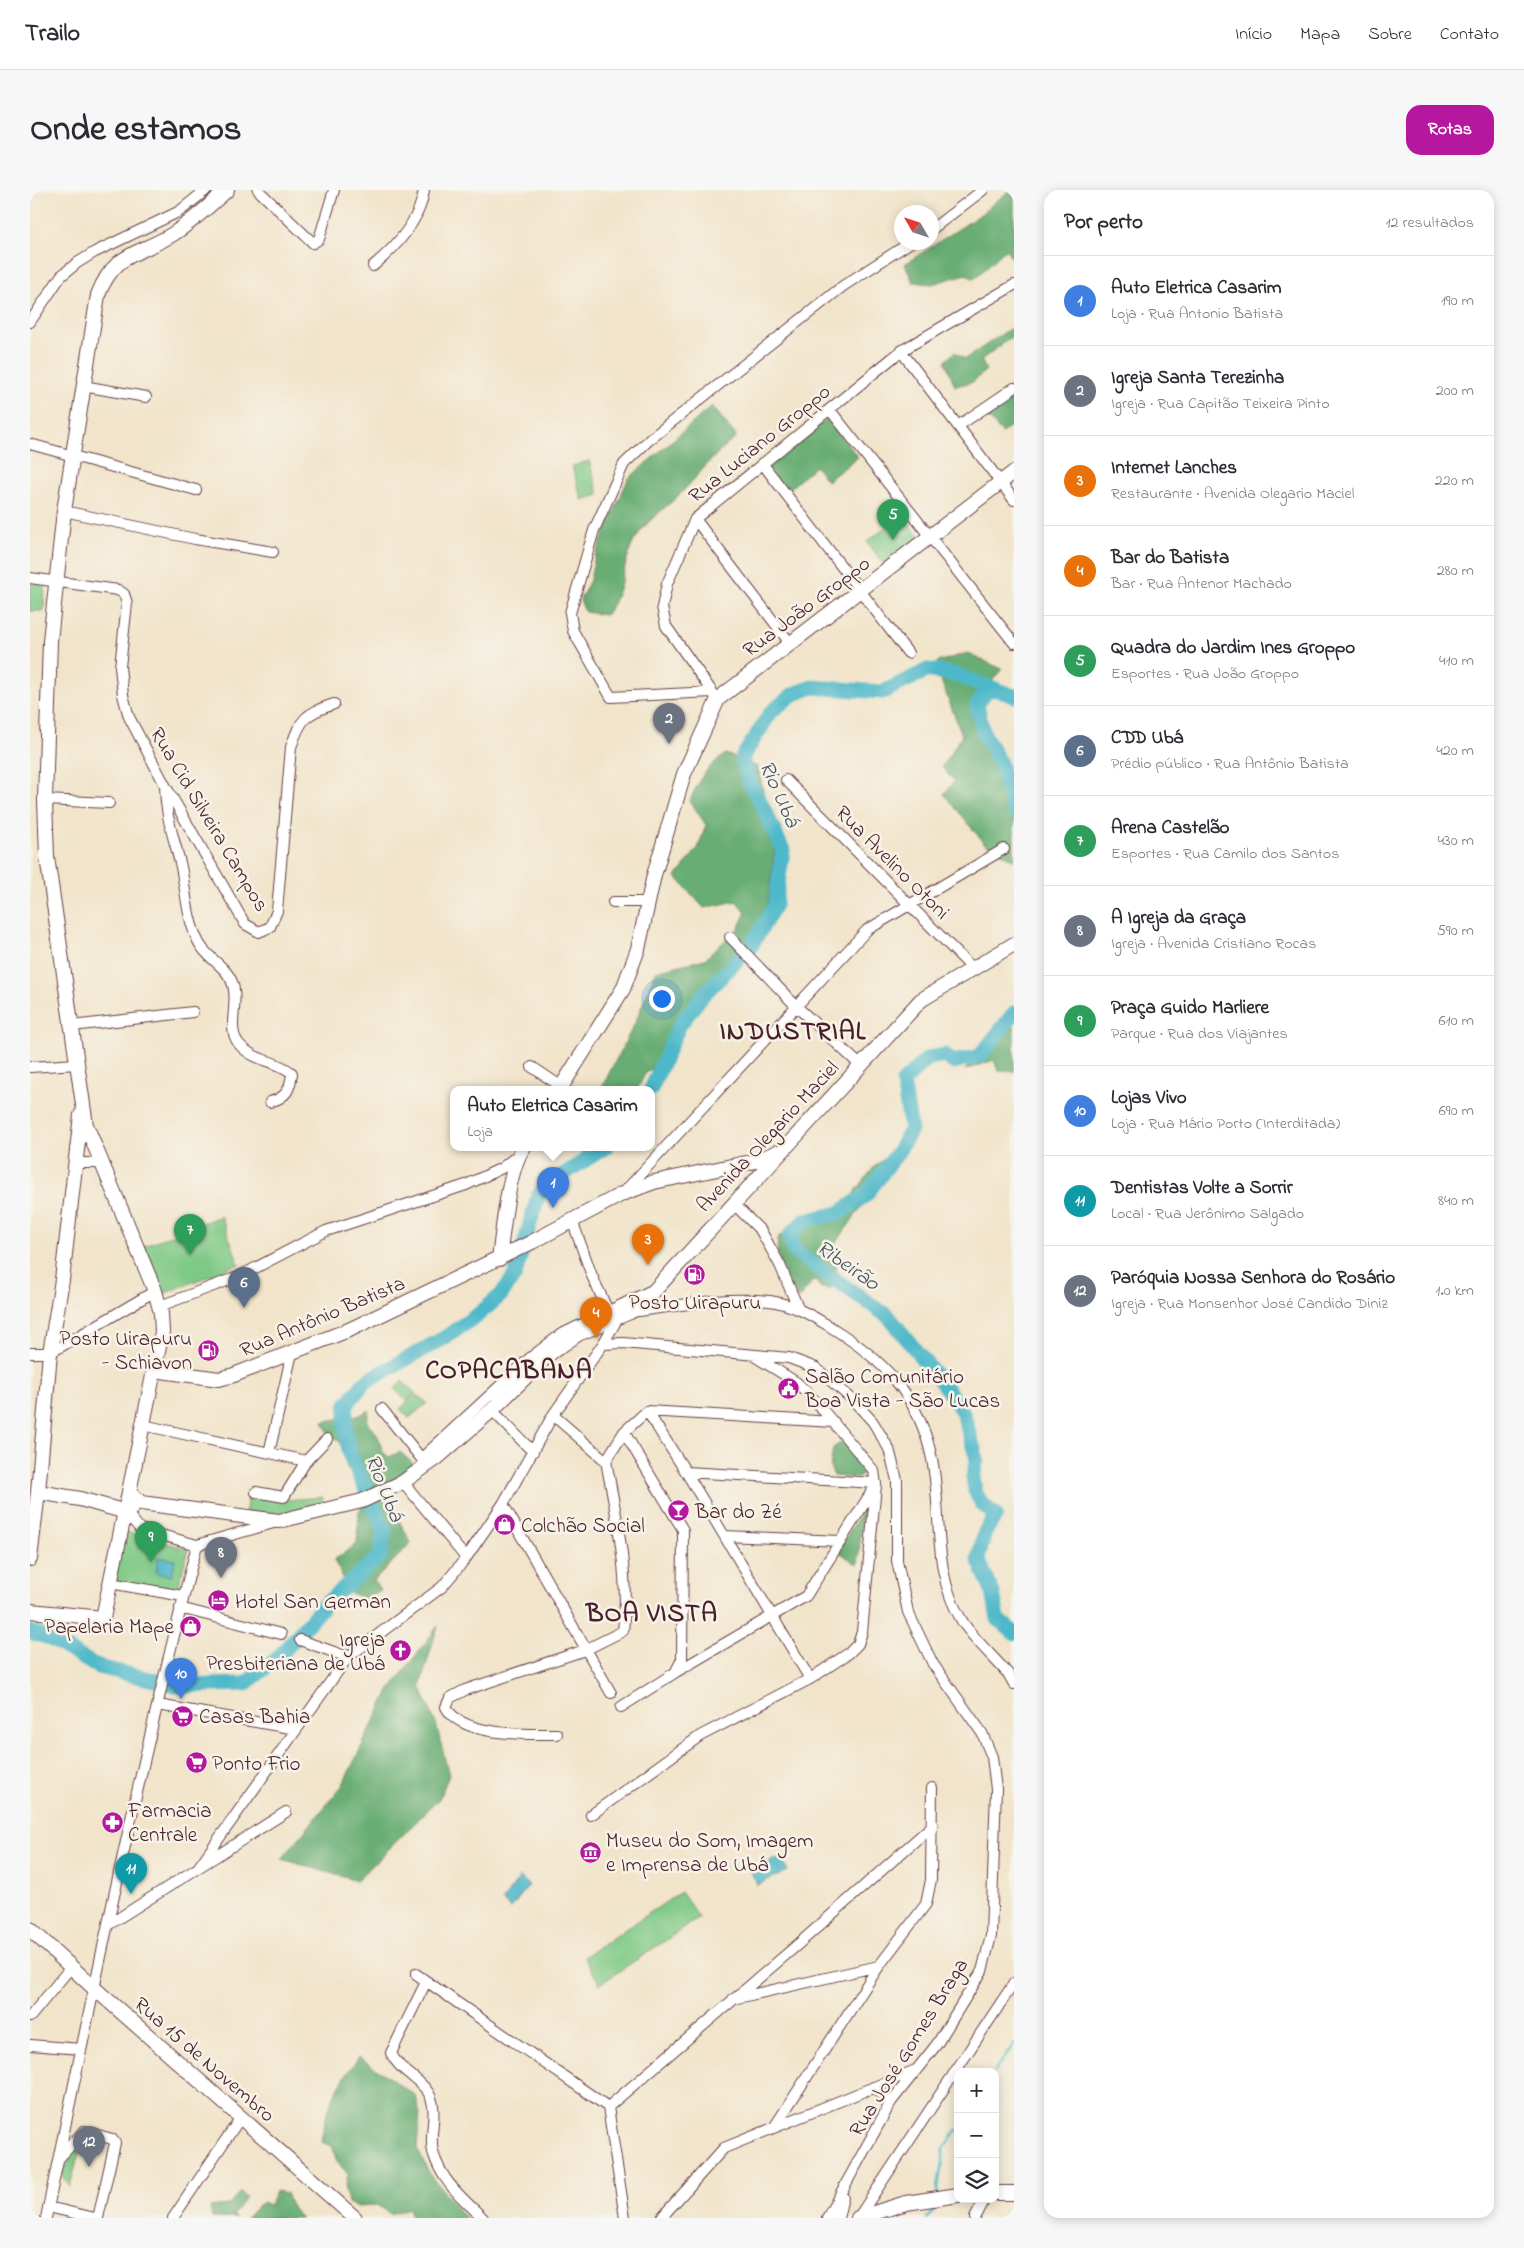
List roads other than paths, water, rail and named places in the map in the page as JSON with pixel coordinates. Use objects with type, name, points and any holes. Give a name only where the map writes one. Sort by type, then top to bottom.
[{"type":"main road","points":[[33,1612],[103,1618],[162,1332],[160,1306],[155,1291],[86,1125],[47,857],[45,800],[50,641],[64,511],[98,295],[110,270],[121,259],[172,234],[228,190]]},
{"type":"main road","name":"Rua João Groppo","points":[[715,695],[790,643],[1014,472]]},
{"type":"main road","points":[[562,1086],[623,989],[638,949],[648,902],[684,774],[715,695]]},
{"type":"main road","name":"Avenida Olegario Maciel","points":[[279,1521],[362,1501],[403,1482],[424,1461],[492,1410],[549,1354],[578,1334],[617,1317],[647,1299],[733,1202],[921,1000],[1014,944]]},
{"type":"main road","points":[[30,1559],[50,1353],[62,1280],[83,1099]]},
{"type":"main road","name":"Rua Antônio Batista","points":[[154,1370],[220,1379],[351,1329],[504,1256],[622,1194],[654,1182],[756,1161],[782,1150]]},
{"type":"main road","points":[[504,1256],[521,1151]]},
{"type":"main road","points":[[735,1166],[744,1173],[747,1182],[745,1191]]},
{"type":"main road","points":[[36,1487],[126,1512],[141,1503]]},
{"type":"main road","points":[[130,1492],[141,1503],[279,1521]]},
{"type":"main road","name":"Rua 15 de Novembro","points":[[30,1929],[94,1988],[355,2218]]},
{"type":"main road","points":[[999,2193],[1014,2193]]},
{"type":"main road","points":[[858,2218],[929,2198],[954,2195]]},
{"type":"street","points":[[30,322],[61,276],[77,263],[95,252],[180,211],[206,190]]},
{"type":"street","points":[[258,190],[313,243],[319,239],[334,190]]},
{"type":"street","points":[[373,266],[391,249],[412,222],[420,208],[424,190]]},
{"type":"street","points":[[939,224],[983,190]]},
{"type":"street","points":[[715,695],[611,697],[573,631],[570,613],[598,522],[624,464],[649,440],[843,286],[899,250]]},
{"type":"street","name":"Rua Luciano Groppo","points":[[715,695],[666,626],[662,607],[668,584],[695,519],[901,351],[1014,285]]},
{"type":"street","points":[[901,351],[1014,500]]},
{"type":"street","points":[[83,386],[146,397]]},
{"type":"street","points":[[958,426],[1014,388]]},
{"type":"street","points":[[830,410],[1014,643]]},
{"type":"street","points":[[30,444],[73,454],[98,464],[196,490]]},
{"type":"street","points":[[762,463],[861,589],[908,653]]},
{"type":"street","points":[[64,511],[185,537],[272,552]]},
{"type":"street","points":[[695,519],[790,643]]},
{"type":"street","points":[[30,578],[56,581]]},
{"type":"street","name":"Rua Cid Silveira Campos","points":[[56,581],[118,590],[124,594],[127,603],[120,667],[123,695],[129,717],[164,785],[246,924],[259,932],[270,927],[277,911],[292,747],[298,728],[310,712],[334,704]]},
{"type":"street","name":"Rua Avelino Otoni","points":[[786,780],[908,905],[974,969]]},
{"type":"street","points":[[164,785],[166,815],[181,867],[198,944],[230,976],[233,984],[236,1000],[233,1031],[236,1038],[251,1055],[265,1061],[275,1062],[292,1073],[290,1088],[283,1098],[270,1102]]},
{"type":"street","points":[[45,800],[109,803]]},
{"type":"street","points":[[622,1194],[867,930],[1004,849]]},
{"type":"street","points":[[614,902],[648,902]]},
{"type":"street","points":[[730,937],[796,1006],[860,1065]]},
{"type":"street","points":[[72,1026],[193,1012]]},
{"type":"street","points":[[30,1067],[77,1063]]},
{"type":"street","points":[[532,1067],[558,1086]]},
{"type":"street","points":[[160,1306],[240,1276],[326,1231],[466,1185],[502,1168],[521,1151]]},
{"type":"street","points":[[75,1163],[103,1163]]},
{"type":"street","points":[[646,1168],[646,1179],[648,1182],[654,1182]]},
{"type":"street","points":[[733,1202],[761,1231],[780,1265],[798,1308]]},
{"type":"street","points":[[572,1220],[617,1317],[617,1336],[623,1344]]},
{"type":"street","points":[[198,1868],[348,1657],[442,1587],[466,1558],[503,1504],[552,1415],[603,1344],[617,1317],[656,1289]]},
{"type":"street","points":[[30,1353],[50,1353],[155,1291]]},
{"type":"street","points":[[382,1408],[424,1461],[530,1358],[560,1335],[617,1317],[708,1302],[748,1300],[772,1302],[798,1308],[859,1344],[884,1365],[906,1394],[925,1432],[932,1460],[940,1553],[944,1580],[951,1602],[963,1622],[1009,1675],[1014,1684]]},
{"type":"street","name":"Rua José Gomes Braga","points":[[603,1344],[623,1344],[789,1358],[816,1368],[854,1400],[873,1422],[885,1442],[897,1480],[897,1561],[908,1612],[933,1664],[982,1733],[992,1756],[996,1789],[991,1936],[982,1971],[937,2044],[891,2102],[847,2184]]},
{"type":"street","points":[[269,1453],[292,1353]]},
{"type":"street","points":[[591,1815],[700,1736],[810,1679],[850,1653],[858,1644],[862,1632],[876,1484],[874,1471],[811,1396],[796,1382],[754,1356]]},
{"type":"street","points":[[492,1410],[533,1452]]},
{"type":"street","points":[[606,1461],[624,1432],[647,1410],[834,1422]]},
{"type":"street","points":[[647,1410],[810,1679]]},
{"type":"street","points":[[552,1415],[606,1461],[616,1514],[626,1610],[623,1631],[585,1650],[465,1690],[450,1698],[446,1707],[450,1715],[461,1723],[485,1729],[523,1734],[557,1734]]},
{"type":"street","points":[[143,1425],[306,1461]]},
{"type":"street","points":[[624,1432],[683,1530],[682,1659],[676,1672]]},
{"type":"street","points":[[256,1492],[284,1498],[306,1461],[327,1439]]},
{"type":"street","points":[[686,1472],[876,1484]]},
{"type":"street","points":[[403,1482],[466,1558]]},
{"type":"street","points":[[621,1707],[771,1615],[806,1596],[876,1484]]},
{"type":"street","points":[[503,1504],[585,1650],[611,1692]]},
{"type":"street","points":[[126,1512],[140,1528],[197,1545],[279,1521]]},
{"type":"street","points":[[724,1536],[841,1541]]},
{"type":"street","points":[[46,2218],[108,1925],[180,1608],[197,1545]]},
{"type":"street","points":[[110,1583],[184,1596]]},
{"type":"street","points":[[180,1608],[281,1634]]},
{"type":"street","points":[[300,1640],[348,1657]]},
{"type":"street","points":[[159,1700],[296,1729]]},
{"type":"street","points":[[775,2126],[879,1966],[926,1904],[931,1880],[932,1788]]},
{"type":"street","points":[[108,1925],[286,1812]]},
{"type":"street","points":[[608,2107],[732,1999],[796,1947],[933,1825]]},
{"type":"street","points":[[732,1999],[879,1966]]},
{"type":"street","points":[[30,2017],[71,1967]]},
{"type":"street","points":[[416,1974],[608,2107],[625,2218]]},
{"type":"street","points":[[426,1982],[391,2053],[395,2062],[427,2091],[433,2103],[433,2151],[451,2189],[483,2218]]},
{"type":"street","points":[[858,2218],[1014,1983]]},
{"type":"street","points":[[30,2045],[81,2049]]},
{"type":"street","points":[[661,2218],[724,2148],[916,2070]]},
{"type":"street","points":[[873,2087],[891,2102]]},
{"type":"street","points":[[173,2218],[241,2117]]},
{"type":"street","points":[[48,2207],[97,2218],[115,2143],[112,2139],[84,2131],[57,2160]]},
{"type":"street","points":[[827,2218],[847,2184]]},
{"type":"street","points":[[838,2218],[847,2184]]},
{"type":"street","points":[[975,2218],[983,2203]]},
{"type":"water","points":[[158,1557],[175,1560],[172,1576],[156,1573]]},
{"type":"water","points":[[781,1857],[788,1871],[757,1885],[750,1870]]},
{"type":"water","points":[[520,1877],[529,1885],[511,1908],[502,1901]]},
{"type":"waterway","name":"Rio Ubá","points":[[652,1086],[679,1026],[702,996],[750,948],[775,905],[783,850],[750,784],[742,758],[771,712],[792,695],[812,687],[883,692],[928,670],[956,675],[1014,696]]},
{"type":"waterway","name":"Ribeirão","points":[[996,689],[986,691],[977,705],[983,732],[1000,763],[1014,811]]},
{"type":"waterway","name":"Ribeirão","points":[[1014,1013],[980,1056],[953,1062],[945,1055],[928,1058],[903,1082],[911,1130],[898,1152],[866,1195],[839,1213],[804,1221],[790,1235],[794,1251],[889,1317],[950,1393],[963,1413],[977,1459],[973,1477],[975,1491],[982,1504],[996,1515],[985,1532],[978,1559],[993,1593],[998,1619],[1014,1633]]},
{"type":"waterway","name":"Rio Ubá","points":[[30,1632],[47,1637],[98,1667],[180,1686],[245,1684],[277,1659],[323,1606],[380,1556],[385,1531],[350,1455],[345,1427],[347,1404],[365,1382],[444,1338],[479,1314],[501,1295],[515,1275],[538,1196],[548,1184],[600,1151]]},
{"type":"waterway","points":[[997,2068],[1014,2044]]},
{"type":"waterway","points":[[937,2194],[944,2149],[954,2135]]},
{"type":"waterway","points":[[927,2218],[935,2209],[936,2202]]},
{"type":"place","name":"Quadra do Jardim Ines Groppo","points":[[893,540]]},
{"type":"place","name":"Igreja Santa Terezinha","points":[[669,744]]},
{"type":"place","name":"Auto Eletrica Casarim","points":[[553,1208]]},
{"type":"place","name":"Arena Castelão","points":[[190,1255]]},
{"type":"place","name":"Internet Lanches","points":[[648,1265]]},
{"type":"place","name":"Posto Uirapuru","points":[[695,1275]]},
{"type":"place","name":"CDD Ubá","points":[[244,1308]]},
{"type":"place","name":"Bar do Batista","points":[[596,1338]]},
{"type":"place","name":"Posto Uirapuru - Schiavon","points":[[208,1350]]},
{"type":"place","name":"Salão Comunitário Boa Vista - São Lucas","points":[[789,1388]]},
{"type":"place","name":"Bar do Zé","points":[[679,1511]]},
{"type":"place","name":"Colchão Social","points":[[505,1525]]},
{"type":"place","name":"Praça Guido Marliere","points":[[151,1562]]},
{"type":"place","name":"A Igreja da Graça","points":[[221,1578]]},
{"type":"place","name":"Hotel San German","points":[[219,1601]]},
{"type":"place","name":"Papelaria Mape","points":[[190,1626]]},
{"type":"place","name":"Igreja Presbiteriana de Ubá","points":[[401,1651]]},
{"type":"place","name":"Lojas Vivo","points":[[181,1699]]},
{"type":"place","name":"Casas Bahia","points":[[183,1716]]},
{"type":"place","name":"Ponto Frio","points":[[196,1763]]},
{"type":"place","name":"Farmacia Centrale","points":[[112,1822]]},
{"type":"place","name":"Museu do Som, Imagem e Imprensa de Ubá","points":[[590,1852]]},
{"type":"place","name":"Dentistas Volte a Sorrir","points":[[131,1894]]},
{"type":"place","name":"Paróquia Nossa Senhora do Rosário","points":[[89,2167]]},
{"type":"district","name":"INDUSTRIAL","points":[[793,1030]]},
{"type":"district","name":"COPACABANA","points":[[509,1369]]},
{"type":"district","name":"BOA VISTA","points":[[652,1612]]}]
